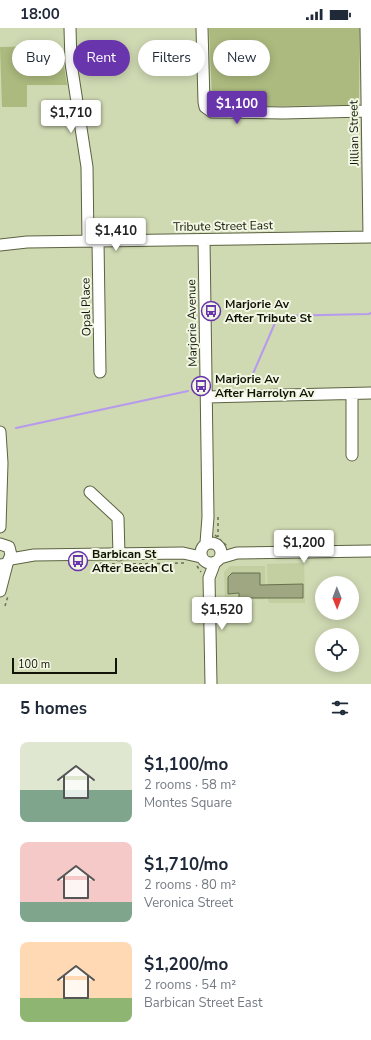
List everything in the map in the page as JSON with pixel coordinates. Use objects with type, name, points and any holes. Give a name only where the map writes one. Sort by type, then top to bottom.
[{"type":"street","name":"Opal Place","points":[[70,28],[71,63],[87,167],[93,241],[100,372]]},
{"type":"street","points":[[202,28],[204,102],[205,107],[212,112],[276,113],[367,111]]},
{"type":"street","name":"Jillian Street","points":[[366,28],[370,237]]},
{"type":"street","name":"Tribute Street East","points":[[0,245],[27,242],[370,237]]},
{"type":"street","name":"Tribute Street East","points":[[0,240],[27,242]]},
{"type":"street","name":"Marjorie Avenue","points":[[204,240],[208,525],[212,550],[209,578],[211,684]]},
{"type":"street","points":[[207,396],[371,393]]},
{"type":"street","points":[[352,394],[352,455]]},
{"type":"street","points":[[0,432],[2,457],[0,527],[6,555],[0,589]]},
{"type":"street","points":[[90,492],[118,518],[119,555]]},
{"type":"street","points":[[6,555],[119,555],[184,553],[212,550],[237,553],[371,551]]},
{"type":"shaded area","points":[[209,28],[360,28],[359,98],[349,105],[223,107],[212,99]]},
{"type":"shaded area","points":[[0,47],[12,47],[12,76],[65,76],[65,72],[67,85],[27,85],[27,107],[2,107]]},
{"type":"shaded area","points":[[304,563],[305,603],[270,603],[268,601],[267,564]]},
{"type":"shaded area","points":[[230,566],[265,566],[266,599],[225,600],[224,572]]},
{"type":"building","points":[[232,573],[260,573],[260,585],[303,584],[303,598],[239,598],[239,593],[228,594],[228,577]]},
{"type":"waterway","points":[[252,376],[278,316],[371,313]]},
{"type":"waterway","points":[[16,428],[188,391]]},
{"type":"place","name":"Marjorie Av After Tribute St","points":[[211,311]]},
{"type":"place","name":"Marjorie Av After Harrolyn Av","points":[[201,386]]},
{"type":"place","name":"Barbican St After Beech Cl","points":[[78,561]]}]
